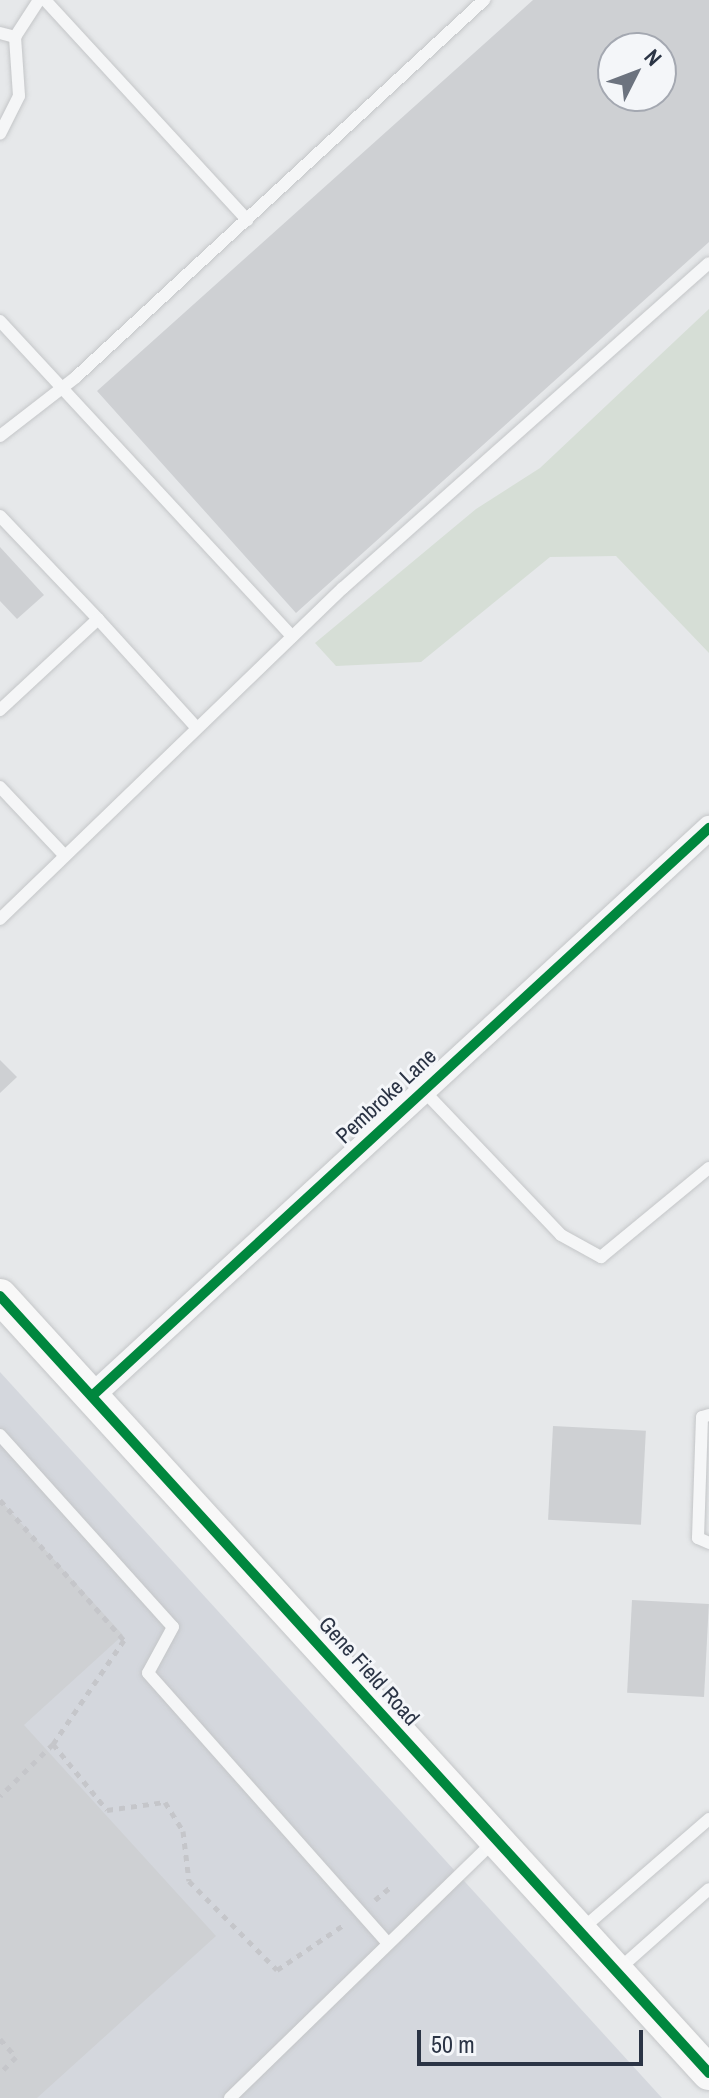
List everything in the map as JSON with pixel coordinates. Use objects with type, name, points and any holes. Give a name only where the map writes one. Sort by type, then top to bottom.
[{"type":"street","name":"Pembroke Lane","points":[[92,1396],[709,828]]},
{"type":"street","name":"Gene Field Road","points":[[0,1296],[709,2073]]},
{"type":"lane","points":[[0,134],[19,96],[15,37],[42,0],[247,220]]},
{"type":"lane","points":[[0,436],[61,385],[76,377],[484,0]]},
{"type":"lane","points":[[0,33],[15,37]]},
{"type":"lane","points":[[0,919],[292,636],[709,263]]},
{"type":"lane","points":[[0,321],[292,636]]},
{"type":"lane","points":[[0,516],[197,728]]},
{"type":"lane","points":[[0,710],[98,619]]},
{"type":"lane","points":[[0,787],[64,855]]},
{"type":"lane","points":[[423,1090],[561,1235],[601,1257],[709,1168]]},
{"type":"lane","points":[[709,1415],[702,1417],[698,1538],[709,1543]]},
{"type":"lane","points":[[0,1435],[173,1627],[148,1673],[388,1943]]},
{"type":"lane","points":[[579,1932],[709,1819]]},
{"type":"lane","points":[[230,2098],[495,1840]]},
{"type":"lane","points":[[617,1971],[709,1889]]},
{"type":"path","points":[[0,1500],[124,1640],[53,1744],[0,1796]]},
{"type":"path","points":[[53,1744],[107,1810],[165,1802],[183,1831],[189,1881],[277,1970],[393,1885]]},
{"type":"path","points":[[0,2039],[16,2057],[0,2073]]},
{"type":"shaded area","points":[[709,309],[709,653],[616,556],[550,557],[421,662],[336,666],[315,643],[476,509],[540,468]]},
{"type":"shaded area","points":[[0,1372],[662,2098],[0,2098]]},
{"type":"building","points":[[533,0],[709,0],[709,242],[296,613],[97,391]]},
{"type":"building","points":[[0,547],[44,595],[17,619],[0,601]]},
{"type":"building","points":[[0,1060],[17,1077],[0,1093]]},
{"type":"building","points":[[553,1426],[646,1431],[641,1525],[548,1520]]},
{"type":"building","points":[[0,1500],[123,1635],[24,1725],[216,1936],[37,2098],[0,2098]]},
{"type":"building","points":[[632,1600],[709,1604],[704,1697],[627,1693]]},
{"type":"cycle path","points":[[92,1396],[709,828]]},
{"type":"cycle path","points":[[0,1296],[709,2073]]}]
